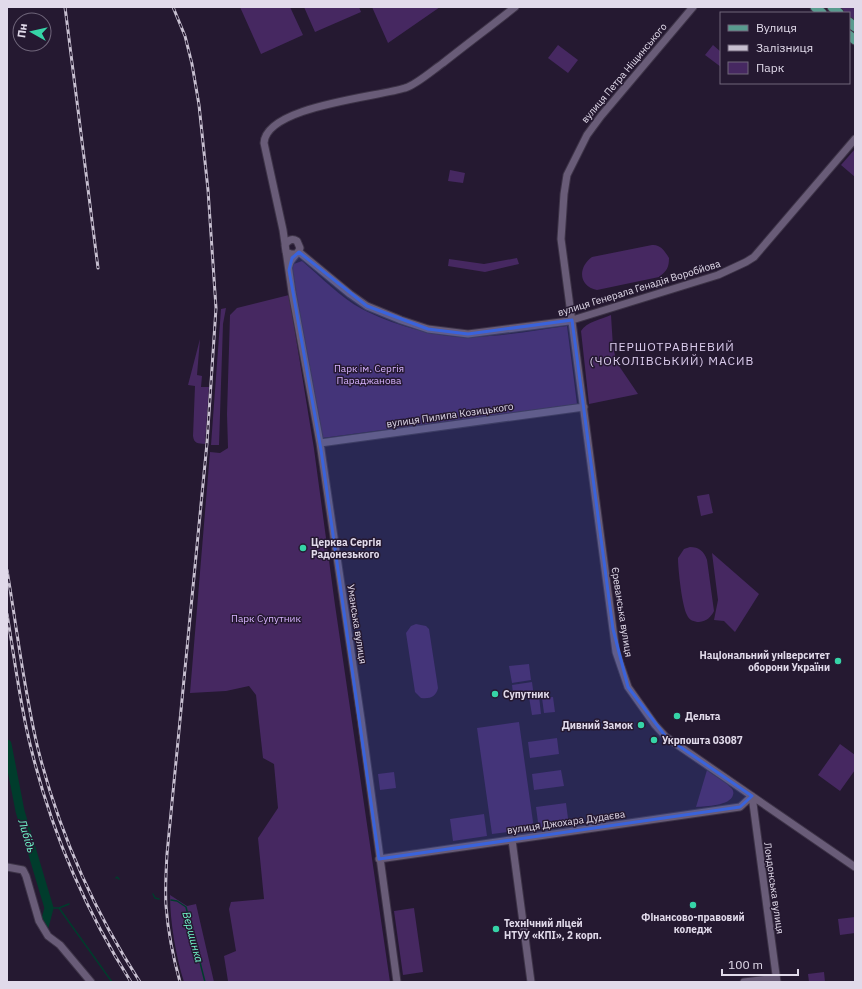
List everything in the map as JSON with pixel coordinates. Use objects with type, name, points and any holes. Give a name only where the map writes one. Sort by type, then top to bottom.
[{"type":"street","name":"Уманська вулиця","points":[[397,982],[361,719],[320,443],[283,230],[264,143],[264,136],[276,124],[307,110],[332,103],[406,88],[426,75],[515,7]]},
{"type":"street","name":"вулиця Петра Ніщинського","points":[[572,320],[560,233],[564,194],[569,170],[591,128],[693,7]]},
{"type":"street","name":"вулиця Генерала Генадія Воробйова","points":[[297,253],[367,306],[428,329],[468,334],[508,330],[572,320],[718,275],[754,257],[855,139]]},
{"type":"street","points":[[283,230],[292,239],[299,243],[300,248],[292,258],[289,270]]},
{"type":"street","points":[[292,239],[288,241],[285,247],[288,253],[293,255],[297,253]]},
{"type":"street","name":"Єреванська вулиця","points":[[572,320],[616,652],[628,687],[655,725],[666,737],[855,867]]},
{"type":"street","name":"вулиця Пилипа Козицького","points":[[320,443],[584,407]]},
{"type":"street","name":"вулиця Джохара Дудаєва","points":[[379,859],[740,807],[752,796]]},
{"type":"street","name":"Лондонська вулиця","points":[[752,796],[776,980]]},
{"type":"street","points":[[512,840],[531,982]]},
{"type":"street","points":[[7,867],[23,870],[39,922],[48,936],[60,945],[91,982]]},
{"type":"street","points":[[744,982],[776,980]]},
{"type":"highlighted area","points":[[299,252],[367,306],[428,329],[468,334],[572,320],[613,629],[628,687],[666,737],[752,796],[740,807],[379,859],[321,450],[289,270],[292,258]]},
{"type":"green space","points":[[240,7],[290,7],[303,35],[261,54]]},
{"type":"green space","points":[[304,7],[359,7],[361,12],[315,32]]},
{"type":"green space","points":[[372,7],[440,7],[388,43]]},
{"type":"green space","points":[[834,7],[855,7],[855,25],[850,21],[850,12],[840,12]]},
{"type":"green space","points":[[558,45],[578,60],[568,73],[548,58]]},
{"type":"green space","points":[[713,45],[720,51],[720,66],[705,55]]},
{"type":"green space","points":[[855,149],[855,177],[841,165]]},
{"type":"green space","points":[[450,170],[465,173],[463,183],[448,181]]},
{"type":"green space","points":[[652,245],[660,247],[669,258],[667,269],[659,277],[597,290],[586,285],[583,280],[582,271],[587,261],[592,257]]},
{"type":"green space","points":[[517,258],[519,264],[485,272],[448,266],[449,259],[484,264]]},
{"type":"green space","name":"Парк ім. Сергія Параджанова","points":[[302,261],[339,293],[362,309],[386,320],[429,333],[457,337],[482,337],[567,326],[577,404],[322,438],[291,265]]},
{"type":"green space","name":"Парк Супутник","points":[[289,295],[314,449],[335,605],[390,982],[224,982],[228,981],[224,956],[236,951],[229,909],[231,902],[264,899],[258,838],[278,808],[274,764],[263,758],[256,695],[249,686],[226,691],[190,693],[210,452],[220,453],[228,448],[227,414],[230,315],[237,308]]},
{"type":"green space","points":[[226,308],[223,324],[219,445],[211,445],[221,309]]},
{"type":"green space","points":[[611,315],[613,347],[617,363],[638,394],[589,404],[581,331],[590,323]]},
{"type":"green space","points":[[200,339],[197,375],[202,376],[201,387],[209,387],[205,444],[197,443],[194,440],[195,386],[188,385]]},
{"type":"green space","points":[[709,494],[713,513],[701,516],[697,496]]},
{"type":"green space","points":[[690,547],[701,550],[707,560],[714,611],[712,615],[704,621],[699,622],[695,622],[689,618],[683,604],[678,558],[684,549]]},
{"type":"green space","points":[[712,553],[759,594],[735,632],[724,621],[714,620],[718,600]]},
{"type":"green space","points":[[416,624],[426,626],[429,629],[438,688],[436,694],[427,698],[421,698],[415,692],[406,633],[411,626]]},
{"type":"green space","points":[[529,664],[531,680],[512,683],[509,666]]},
{"type":"green space","points":[[532,682],[534,697],[539,696],[541,714],[532,715],[528,691],[513,693],[512,685]]},
{"type":"green space","points":[[553,697],[555,712],[544,713],[542,698]]},
{"type":"green space","points":[[519,722],[534,829],[492,834],[477,728]]},
{"type":"green space","points":[[557,738],[559,754],[530,758],[528,742]]},
{"type":"green space","points":[[840,744],[855,755],[855,770],[840,791],[818,775]]},
{"type":"green space","points":[[561,770],[564,786],[534,790],[532,774]]},
{"type":"green space","points":[[707,770],[725,782],[733,791],[733,795],[731,799],[723,803],[711,806],[696,807]]},
{"type":"green space","points":[[394,772],[396,788],[380,790],[378,774]]},
{"type":"green space","points":[[566,803],[569,826],[539,830],[536,807]]},
{"type":"green space","points":[[484,814],[487,836],[453,841],[450,819]]},
{"type":"green space","points":[[170,895],[187,906],[196,904],[214,982],[184,982],[178,962],[174,939]]},
{"type":"green space","points":[[414,908],[423,972],[403,975],[394,911]]},
{"type":"green space","points":[[855,917],[855,933],[840,935],[838,919]]},
{"type":"green space","points":[[824,972],[825,982],[809,982],[808,974]]},
{"type":"waterway","name":"Либідь","points":[[7,744],[20,811],[49,908],[44,927]]},
{"type":"waterway","name":"Вершинка","points":[[116,878],[117,877],[119,879]]},
{"type":"waterway","name":"Вершинка","points":[[153,894],[155,898],[159,899]]},
{"type":"waterway","name":"Вершинка","points":[[171,900],[177,901],[186,907],[205,982]]},
{"type":"waterway","name":"Вершинка","points":[[49,908],[59,908],[69,904]]},
{"type":"waterway","points":[[59,908],[112,982]]},
{"type":"railway","points":[[65,7],[98,268]]},
{"type":"railway","points":[[173,7],[185,36],[192,64],[199,105],[208,190],[216,308],[207,443],[166,867],[167,916],[171,944],[180,982]]},
{"type":"railway","points":[[7,570],[33,727],[56,810],[67,840],[93,899],[123,955],[140,982]]},
{"type":"railway","points":[[7,614],[28,735],[40,782],[60,842],[99,928],[131,982]]},
{"type":"place","name":"Церква Сергія Радонезького","points":[[303,548]]},
{"type":"place","name":"Національний університет оборони України","points":[[838,661]]},
{"type":"place","name":"Супутник","points":[[495,694]]},
{"type":"place","name":"Дельта","points":[[677,716]]},
{"type":"place","name":"Дивний Замок","points":[[641,725]]},
{"type":"place","name":"Укрпошта 03087","points":[[654,740]]},
{"type":"place","name":"Фінансово-правовий коледж","points":[[693,905]]},
{"type":"place","name":"Технічний ліцей НТУУ «КПІ», 2 корп.","points":[[496,929]]},
{"type":"district","name":"ПЕРШОТРАВНЕВИЙ (ЧОКОЛІВСЬКИЙ) МАСИВ","points":[[672,353]]}]
